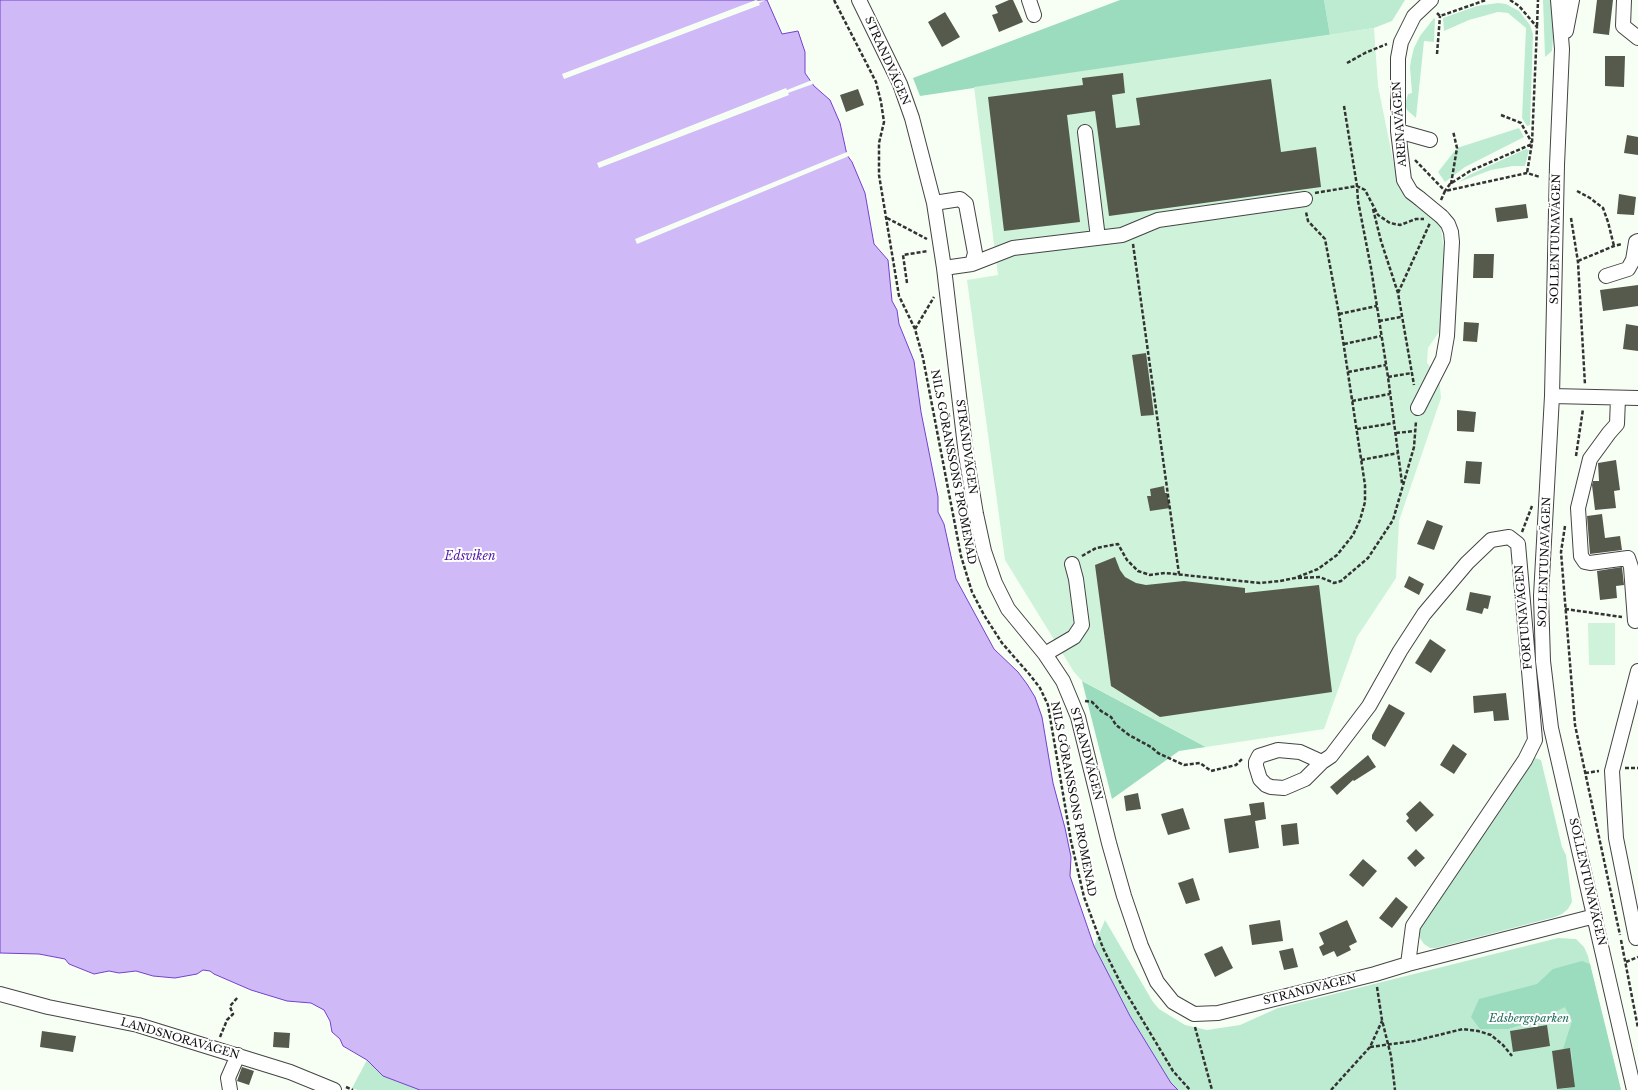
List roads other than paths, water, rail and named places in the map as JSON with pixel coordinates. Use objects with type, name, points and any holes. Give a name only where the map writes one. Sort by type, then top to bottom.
[{"type":"street","name":"STRANDVÄGEN","points":[[859,0],[900,84],[912,118],[934,203],[944,268],[966,455],[984,551],[995,583],[1008,609],[1045,654],[1063,681],[1078,717],[1109,843],[1141,946],[1157,982],[1173,1002],[1194,1014],[1218,1013],[1375,974],[1408,964],[1595,916]]},
{"type":"street","points":[[1029,0],[1034,15]]},
{"type":"street","name":"SOLLENTUNAVÄGEN","points":[[1558,0],[1562,49],[1557,165],[1552,396],[1541,596],[1543,661],[1551,728],[1634,1090]]},
{"type":"street","name":"SOLLENTUNAVÄGEN","points":[[1562,49],[1572,0]]},
{"type":"street","points":[[1624,0],[1623,26],[1638,38]]},
{"type":"street","name":"ARENAVÄGEN","points":[[1418,408],[1443,359],[1447,336],[1452,242],[1448,224],[1442,217],[1411,192],[1404,180],[1398,131],[1397,78],[1398,58],[1401,42],[1414,16],[1428,2]]},
{"type":"street","points":[[1398,131],[1430,140]]},
{"type":"street","points":[[1085,132],[1098,238]]},
{"type":"street","points":[[944,268],[972,264],[1013,248],[1122,235],[1158,220],[1311,196]]},
{"type":"street","points":[[934,203],[960,199],[966,204],[975,253],[972,264]]},
{"type":"street","points":[[1606,276],[1628,269],[1633,260],[1637,241]]},
{"type":"street","points":[[1552,396],[1638,398]]},
{"type":"street","points":[[1618,398],[1617,424],[1590,459],[1578,508],[1581,556],[1585,562],[1590,563],[1628,558],[1631,567],[1634,620]]},
{"type":"street","name":"FORTUNAVÄGEN","points":[[1322,762],[1331,756],[1369,706],[1400,651],[1424,614],[1467,563],[1491,540],[1509,537],[1518,544],[1535,740],[1525,760],[1413,926],[1408,964]]},
{"type":"street","points":[[1045,654],[1074,636],[1082,625],[1076,579],[1072,564]]},
{"type":"street","points":[[1636,938],[1616,838],[1612,771],[1638,672]]},
{"type":"street","points":[[1278,750],[1293,751],[1310,756],[1322,762],[1304,779],[1284,788],[1271,787],[1262,782],[1257,773],[1256,762],[1259,756],[1278,750]]},
{"type":"street","name":"LANDSNORAVÄGEN","points":[[0,994],[48,1007],[138,1025],[290,1072],[334,1090]]},
{"type":"street","points":[[230,1090],[228,1078],[238,1055]]},
{"type":"water","name":"Edsviken","points":[[0,0],[767,0],[782,34],[798,31],[805,52],[805,73],[814,86],[830,100],[840,123],[847,155],[852,162],[865,193],[874,244],[888,260],[892,301],[897,310],[899,324],[914,361],[921,412],[938,497],[938,512],[944,524],[956,579],[994,649],[1018,672],[1035,697],[1042,717],[1053,783],[1071,857],[1070,876],[1094,946],[1130,1016],[1171,1083],[1178,1090],[420,1090],[383,1076],[367,1060],[343,1046],[340,1039],[332,1032],[330,1021],[324,1010],[311,1003],[287,1001],[251,990],[210,971],[203,970],[197,974],[175,978],[153,976],[136,971],[119,973],[109,971],[94,974],[69,964],[65,959],[39,954],[0,953]]},
{"type":"park label","name":"Edsbergsparken","points":[[1529,1019]]}]
